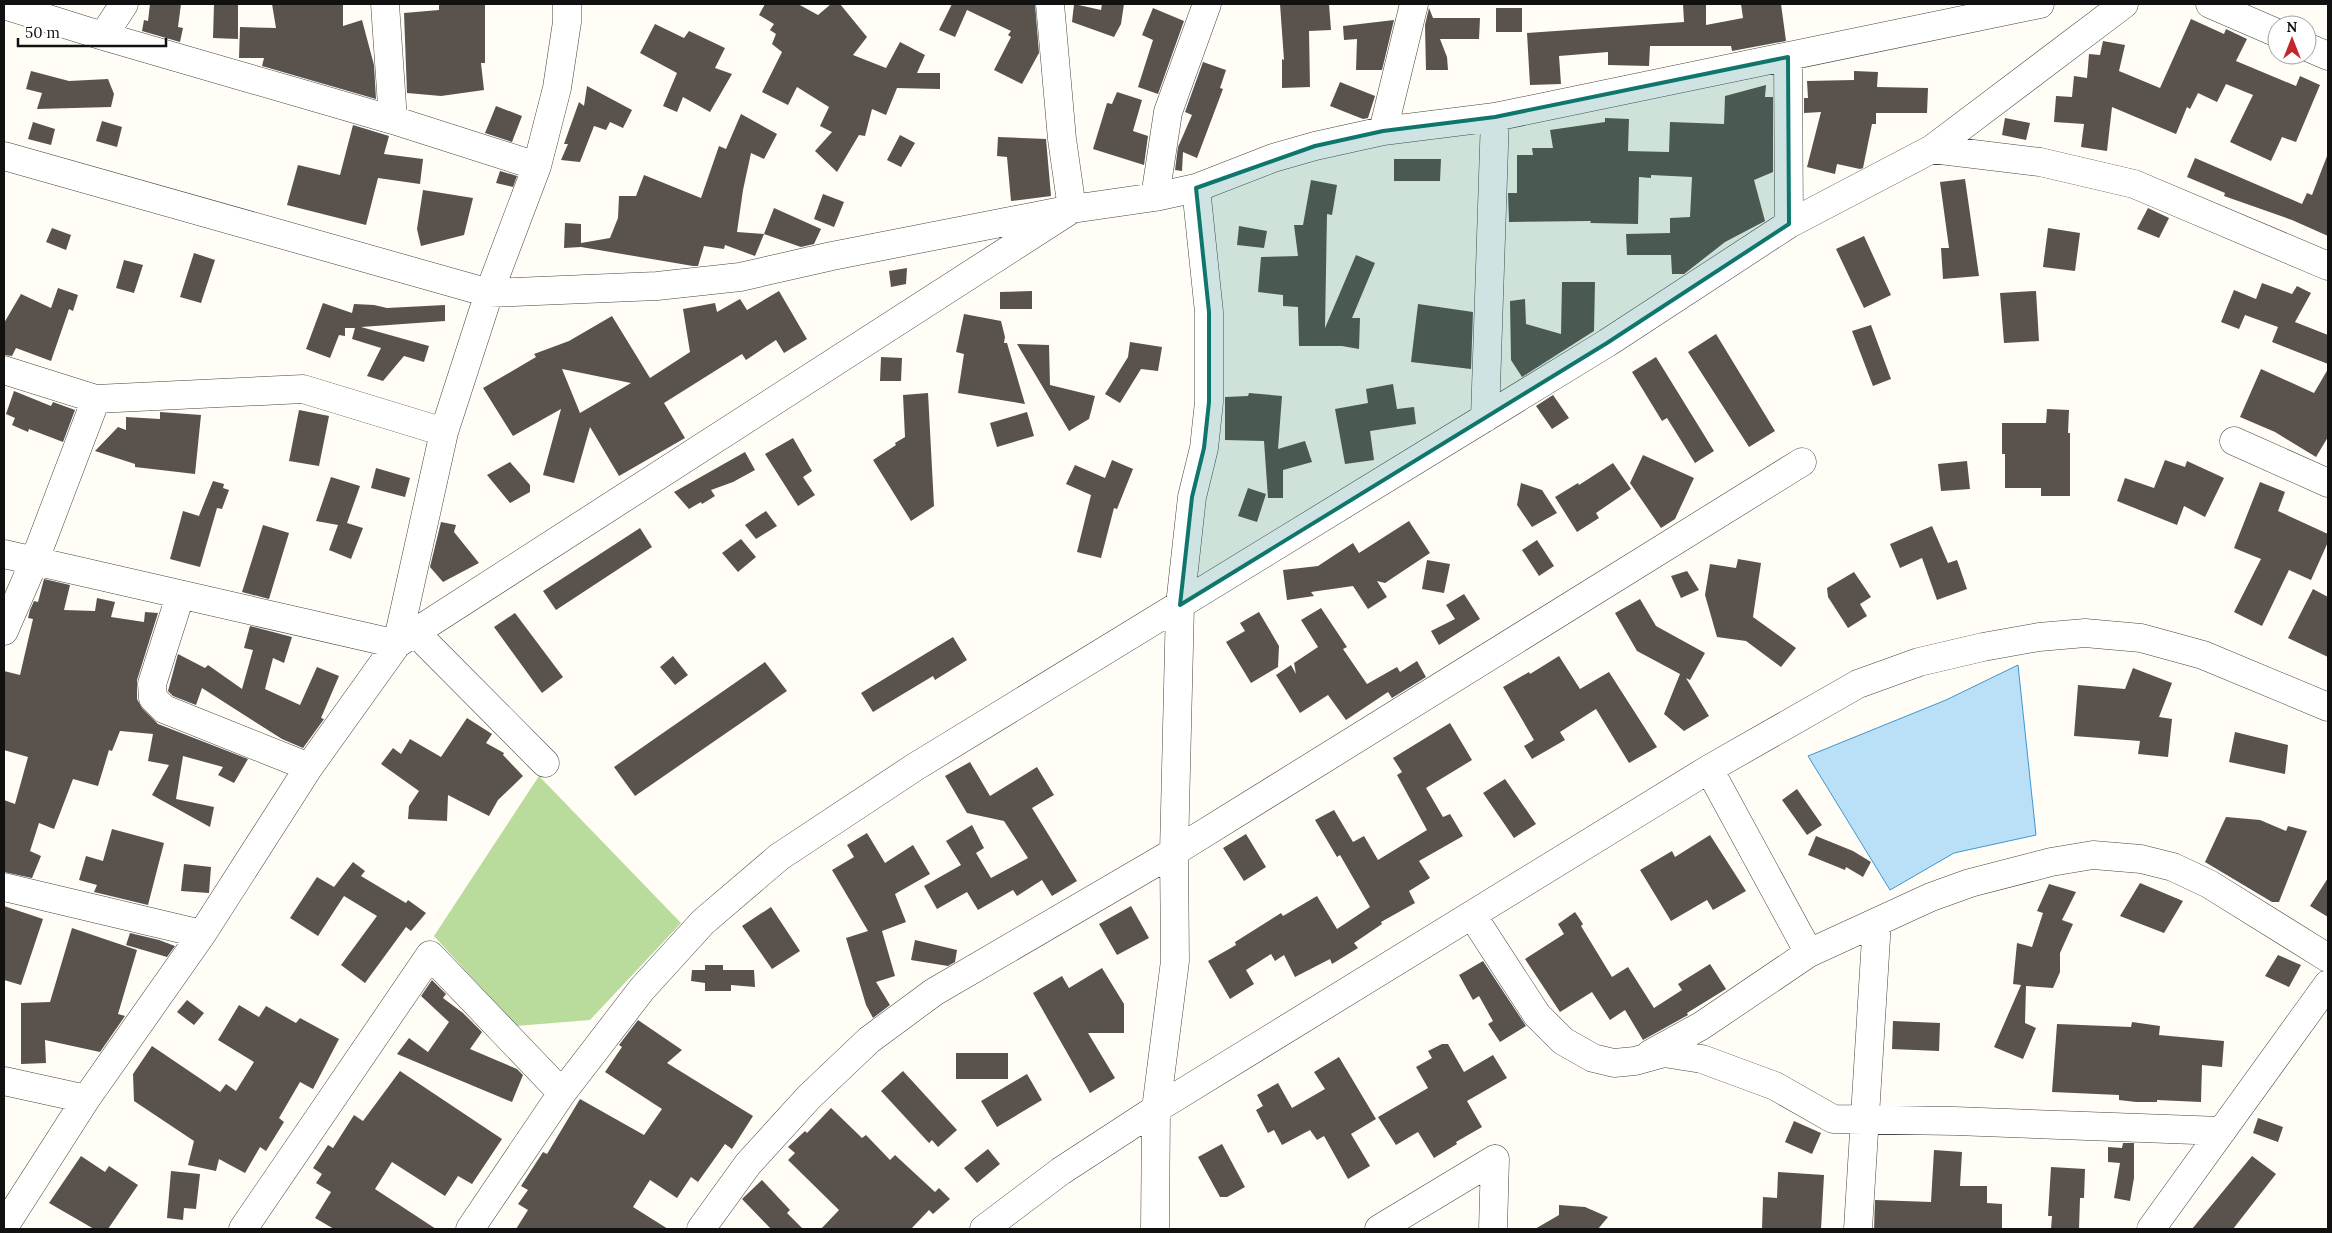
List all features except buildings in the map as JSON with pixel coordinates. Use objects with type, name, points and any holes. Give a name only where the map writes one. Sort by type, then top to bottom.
[{"type":"street","points":[[103,36],[124,4]]},
{"type":"street","points":[[385,4],[394,120]]},
{"type":"street","points":[[405,632],[444,432],[490,293],[537,166],[557,88],[567,22],[567,4]]},
{"type":"street","points":[[1050,4],[1062,138],[1072,209]]},
{"type":"street","points":[[1155,197],[1168,112],[1207,4]]},
{"type":"street","points":[[1383,131],[1414,4]]},
{"type":"street","points":[[4,156],[490,293],[657,286],[740,277],[832,256],[1072,209],[1155,197],[1196,188],[1273,158],[1315,146],[1383,131],[1494,117],[2040,4]]},
{"type":"street","points":[[470,1229],[562,1093],[642,989],[703,922],[779,857],[915,767],[1485,418],[1607,342],[1789,224],[1932,149],[2124,4]]},
{"type":"street","points":[[2210,4],[2267,29]]},
{"type":"street","points":[[4,5],[103,36],[394,120],[537,166]]},
{"type":"street","points":[[1788,57],[1789,224]]},
{"type":"street","points":[[1485,418],[1494,117]]},
{"type":"street","points":[[1932,149],[2040,162],[2134,184],[2182,202],[2328,266]]},
{"type":"street","points":[[1155,1229],[1156,1109],[1175,961],[1174,852],[1180,605],[1192,497],[1204,448],[1210,402],[1210,312],[1196,188]]},
{"type":"street","points":[[4,1228],[86,1100],[202,934],[309,767],[405,632],[1072,209]]},
{"type":"street","points":[[4,370],[96,399],[303,389],[444,432]]},
{"type":"street","points":[[4,631],[34,562],[96,399]]},
{"type":"street","points":[[2234,441],[2328,483]]},
{"type":"street","points":[[701,1229],[748,1164],[809,1097],[870,1040],[934,992],[1174,852],[1802,462]]},
{"type":"street","points":[[4,554],[180,596],[405,632],[545,763]]},
{"type":"street","points":[[180,596],[152,684],[153,698],[164,709],[309,767]]},
{"type":"street","points":[[984,1229],[1062,1171],[1156,1109],[1709,769],[1858,684],[1919,662],[1983,647],[2058,635],[2085,633],[2141,638],[2202,655],[2328,707]]},
{"type":"street","points":[[1709,769],[1809,953]]},
{"type":"street","points":[[1635,1061],[1701,1026],[1809,953],[1931,898],[1970,883],[2051,862],[2093,855],[2141,859],[2173,867],[2209,884],[2328,958]]},
{"type":"street","points":[[4,887],[202,934]]},
{"type":"street","points":[[1472,915],[1538,1015],[1553,1033],[1593,1058],[1614,1063],[1635,1061],[1664,1053],[1702,1059],[1775,1086],[1833,1119],[1865,1118],[2222,1131]]},
{"type":"street","points":[[1858,1229],[1878,922]]},
{"type":"street","points":[[243,1229],[430,955],[562,1093]]},
{"type":"street","points":[[2151,1229],[2328,984]]},
{"type":"street","points":[[4,1081],[86,1100]]},
{"type":"street","points":[[1379,1229],[1495,1159],[1493,1229]]},
{"type":"highlighted area","points":[[1788,57],[1789,224],[1607,343],[1180,605],[1192,497],[1204,448],[1209,402],[1209,312],[1196,188],[1315,146],[1383,131],[1495,117]]},
{"type":"green space","points":[[539,776],[681,923],[590,1020],[516,1026],[434,936]]},
{"type":"water","points":[[2018,665],[2036,835],[1954,853],[1890,890],[1808,756],[1946,700]]}]
